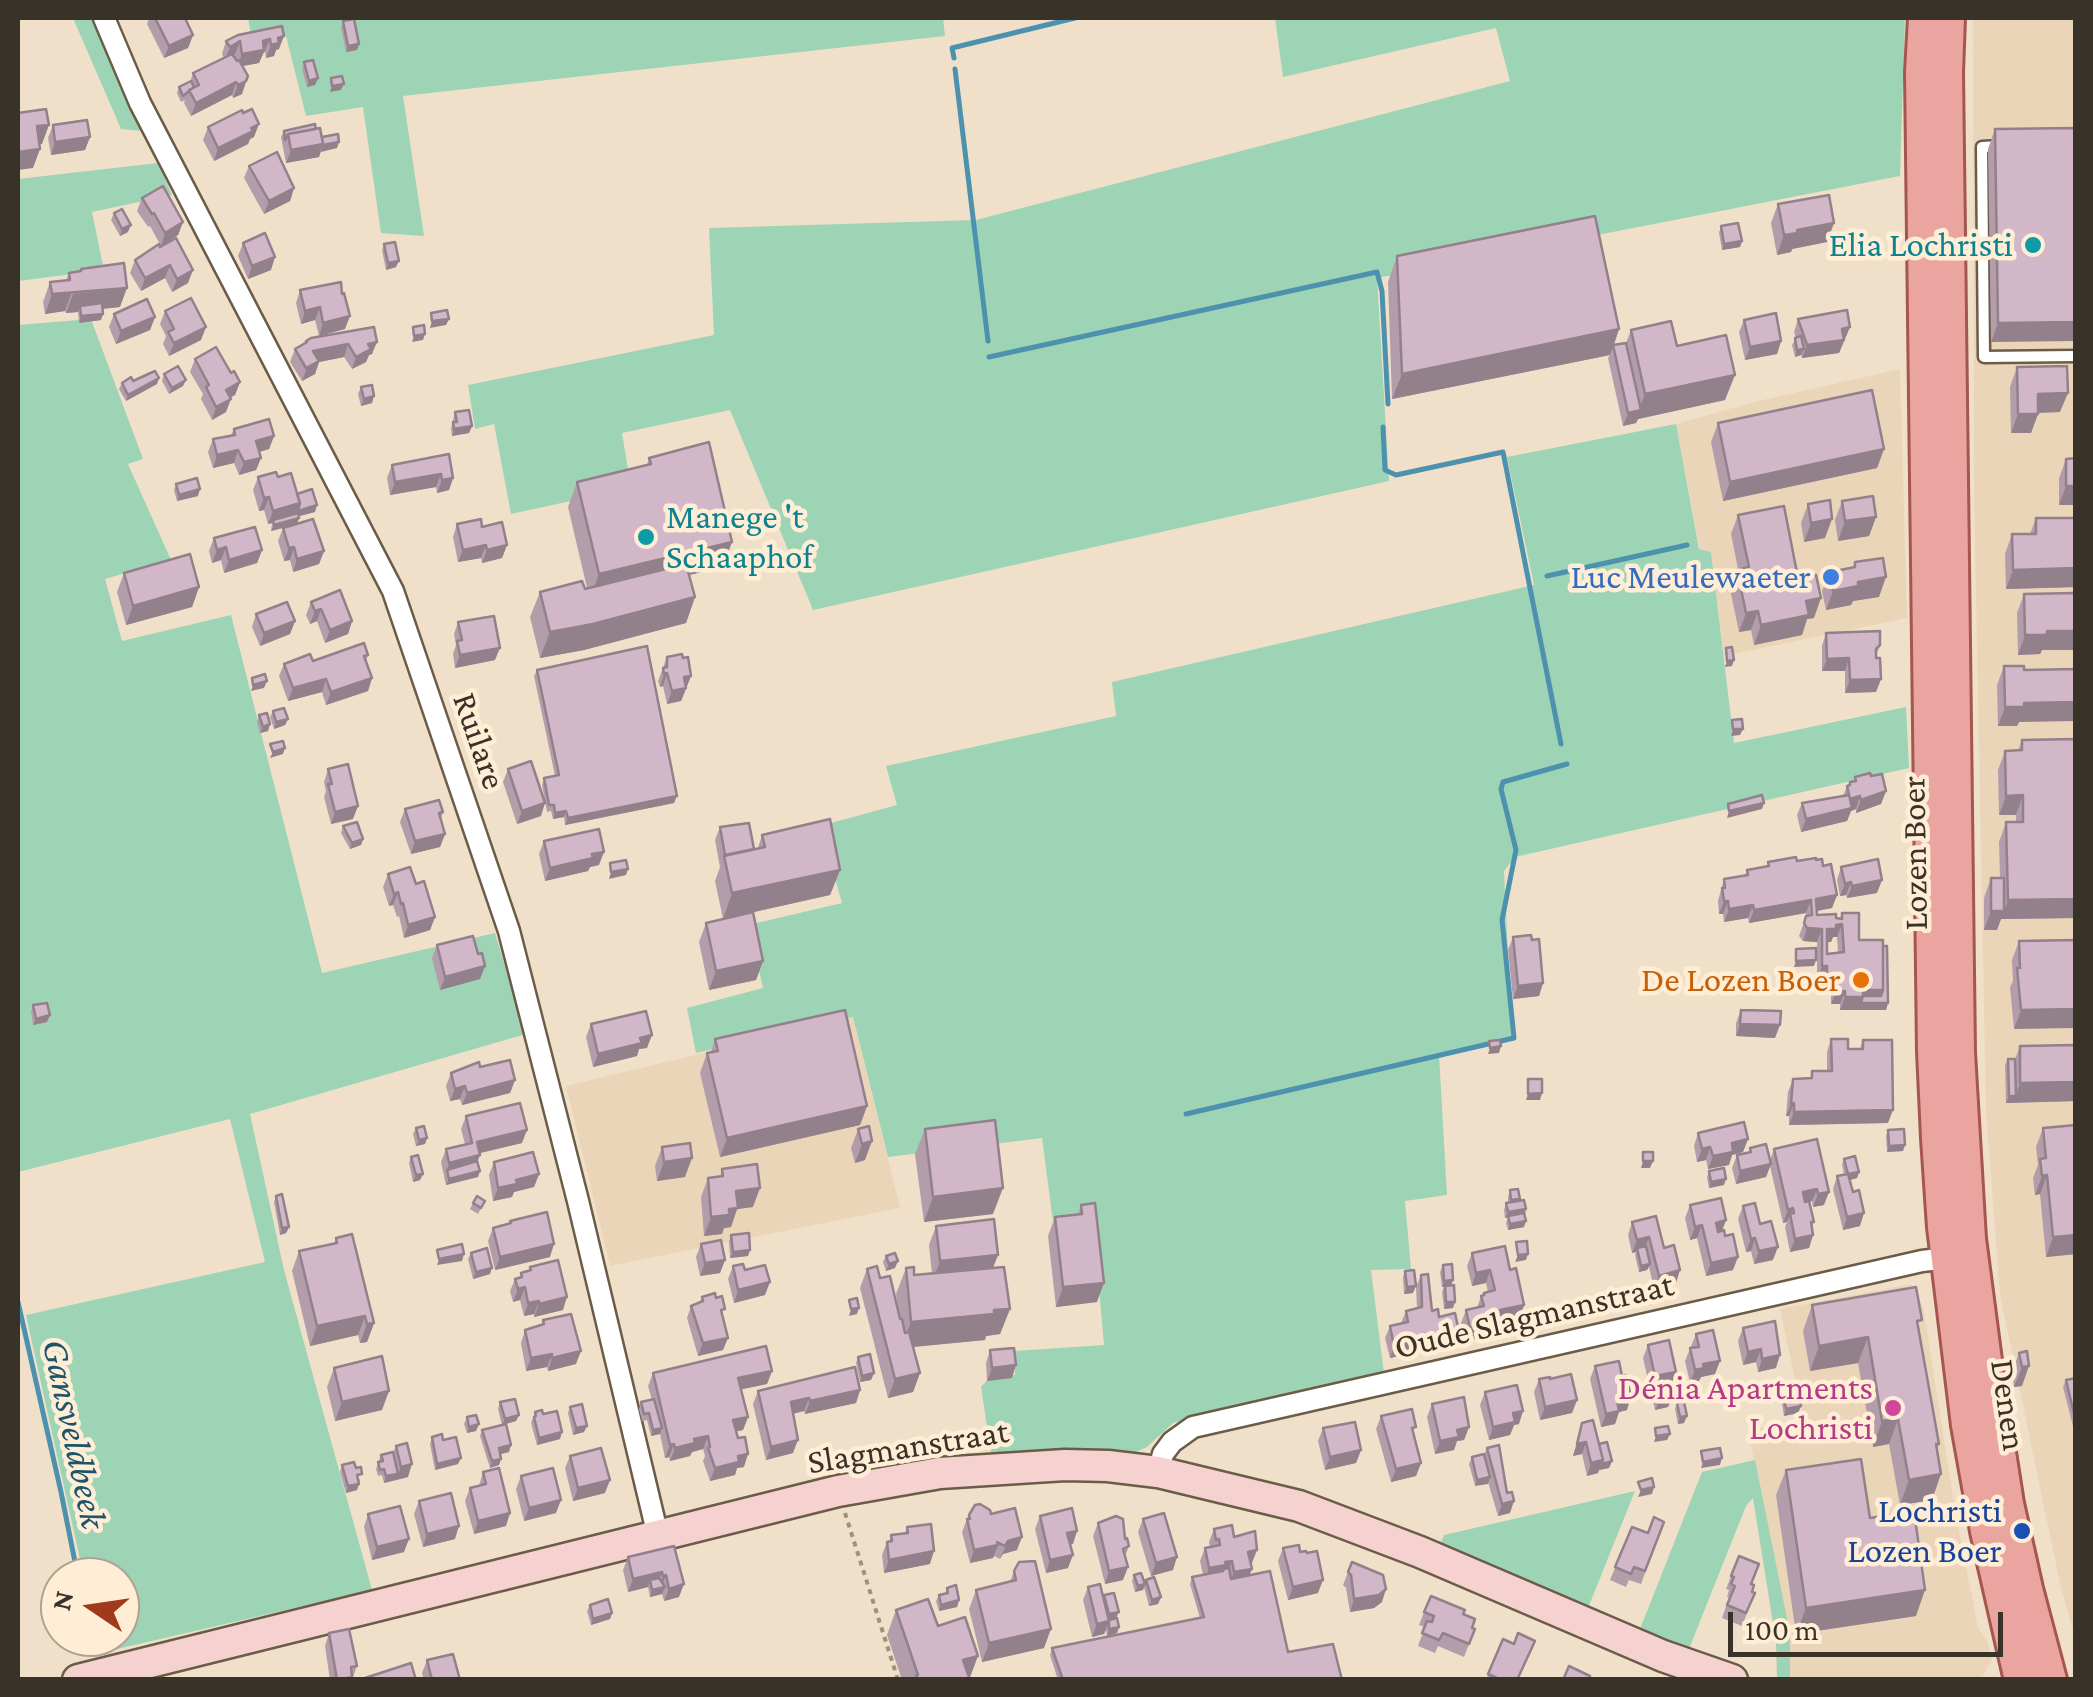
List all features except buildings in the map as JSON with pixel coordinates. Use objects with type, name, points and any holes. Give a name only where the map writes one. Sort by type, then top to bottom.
[{"type":"main road","name":"Lozen Boer","points":[[1925,18],[1922,72],[1934,1051],[1948,1258]]},
{"type":"main road","name":"Lozen Boer","points":[[1948,18],[1946,131],[1958,1014],[1968,1239],[2007,1504],[2050,1680]]},
{"type":"main road","name":"Denen","points":[[1948,1258],[1968,1425],[2020,1680]]},
{"type":"main road","name":"Slagmanstraat","points":[[78,1680],[838,1491],[896,1479],[984,1469],[1065,1466],[1158,1472],[1299,1506],[1359,1527],[1663,1656],[1732,1680]]},
{"type":"street","name":"Ruilare","points":[[104,18],[140,103],[393,591],[510,932],[658,1536]]},
{"type":"street","name":"Oude Slagmanstraat","points":[[1158,1472],[1163,1454],[1172,1442],[1193,1427],[1948,1258]]},
{"type":"lane","points":[[2019,146],[1982,147],[1984,357],[2076,356]]},
{"type":"path","points":[[838,1491],[898,1680]]},
{"type":"shaded area","points":[[1973,18],[2075,18],[2075,1638],[2060,1584],[2000,1295],[1986,1111],[1974,491]]},
{"type":"shaded area","points":[[1900,369],[1907,618],[1724,656],[1711,553],[1700,550],[1676,424]]},
{"type":"shaded area","points":[[853,1017],[900,1208],[610,1266],[566,1086]]},
{"type":"shaded area","points":[[1911,1284],[1923,1306],[1978,1628],[1988,1642],[1992,1660],[1981,1679],[1790,1679],[1790,1633],[1748,1431],[1803,1417],[1780,1309]]},
{"type":"green space","points":[[73,18],[93,18],[142,131],[121,129]]},
{"type":"green space","points":[[248,18],[943,18],[945,36],[403,96],[424,236],[381,233],[363,107],[306,116],[286,36],[252,41]]},
{"type":"green space","points":[[1275,18],[1905,18],[1900,176],[1377,278],[1389,481],[813,610],[730,410],[622,433],[631,488],[511,514],[494,424],[475,429],[468,385],[714,335],[709,228],[976,220],[1510,81],[1496,28],[1283,77]]},
{"type":"green space","points":[[158,163],[172,195],[92,212],[104,270],[18,281],[18,179]]},
{"type":"green space","points":[[91,319],[143,459],[128,464],[171,560],[105,579],[122,641],[231,615],[322,973],[495,933],[526,1034],[250,1114],[284,1270],[372,1590],[140,1644],[140,1557],[80,1557],[26,1315],[265,1262],[230,1119],[18,1172],[18,325]]},
{"type":"green space","points":[[1676,424],[1699,549],[1711,552],[1734,743],[1906,707],[1909,768],[1515,857],[1504,871],[1512,1037],[1439,1055],[1447,1195],[1405,1201],[1411,1269],[1371,1270],[1384,1374],[1173,1423],[1147,1447],[1129,1455],[1067,1451],[991,1453],[981,1387],[990,1377],[1015,1375],[1014,1351],[1104,1345],[1093,1218],[1053,1222],[1042,1138],[888,1157],[853,1017],[696,1053],[687,1008],[763,988],[748,925],[842,903],[820,826],[897,805],[886,766],[1116,716],[1112,682],[1534,585],[1507,457]]},
{"type":"green space","points":[[1755,1460],[1790,1633],[1790,1679],[1777,1679],[1776,1642],[1753,1498],[1746,1506],[1689,1649],[1640,1629],[1702,1472]]},
{"type":"green space","points":[[1635,1491],[1588,1608],[1440,1545],[1444,1535]]},
{"type":"waterway","points":[[954,58],[952,48],[1075,18]]},
{"type":"waterway","points":[[955,69],[988,341]]},
{"type":"waterway","points":[[989,357],[1377,272],[1382,291],[1388,404]]},
{"type":"waterway","points":[[1383,427],[1385,470],[1396,475],[1503,452],[1561,744]]},
{"type":"waterway","points":[[1547,576],[1687,545]]},
{"type":"waterway","points":[[1186,1114],[1514,1038],[1502,920],[1516,850],[1501,789],[1503,782],[1567,764]]},
{"type":"waterway","name":"Gansveldbeek","points":[[18,1302],[74,1557]]},
{"type":"place","name":"Elia Lochristi","points":[[2033,245]]},
{"type":"place","name":"Manege 't Schaaphof","points":[[646,537]]},
{"type":"place","name":"Luc Meulewaeter","points":[[1831,577]]},
{"type":"place","name":"De Lozen Boer","points":[[1861,980]]},
{"type":"place","name":"Dénia Apartments Lochristi","points":[[1893,1408]]},
{"type":"place","name":"Lochristi Lozen Boer","points":[[2022,1531]]}]
